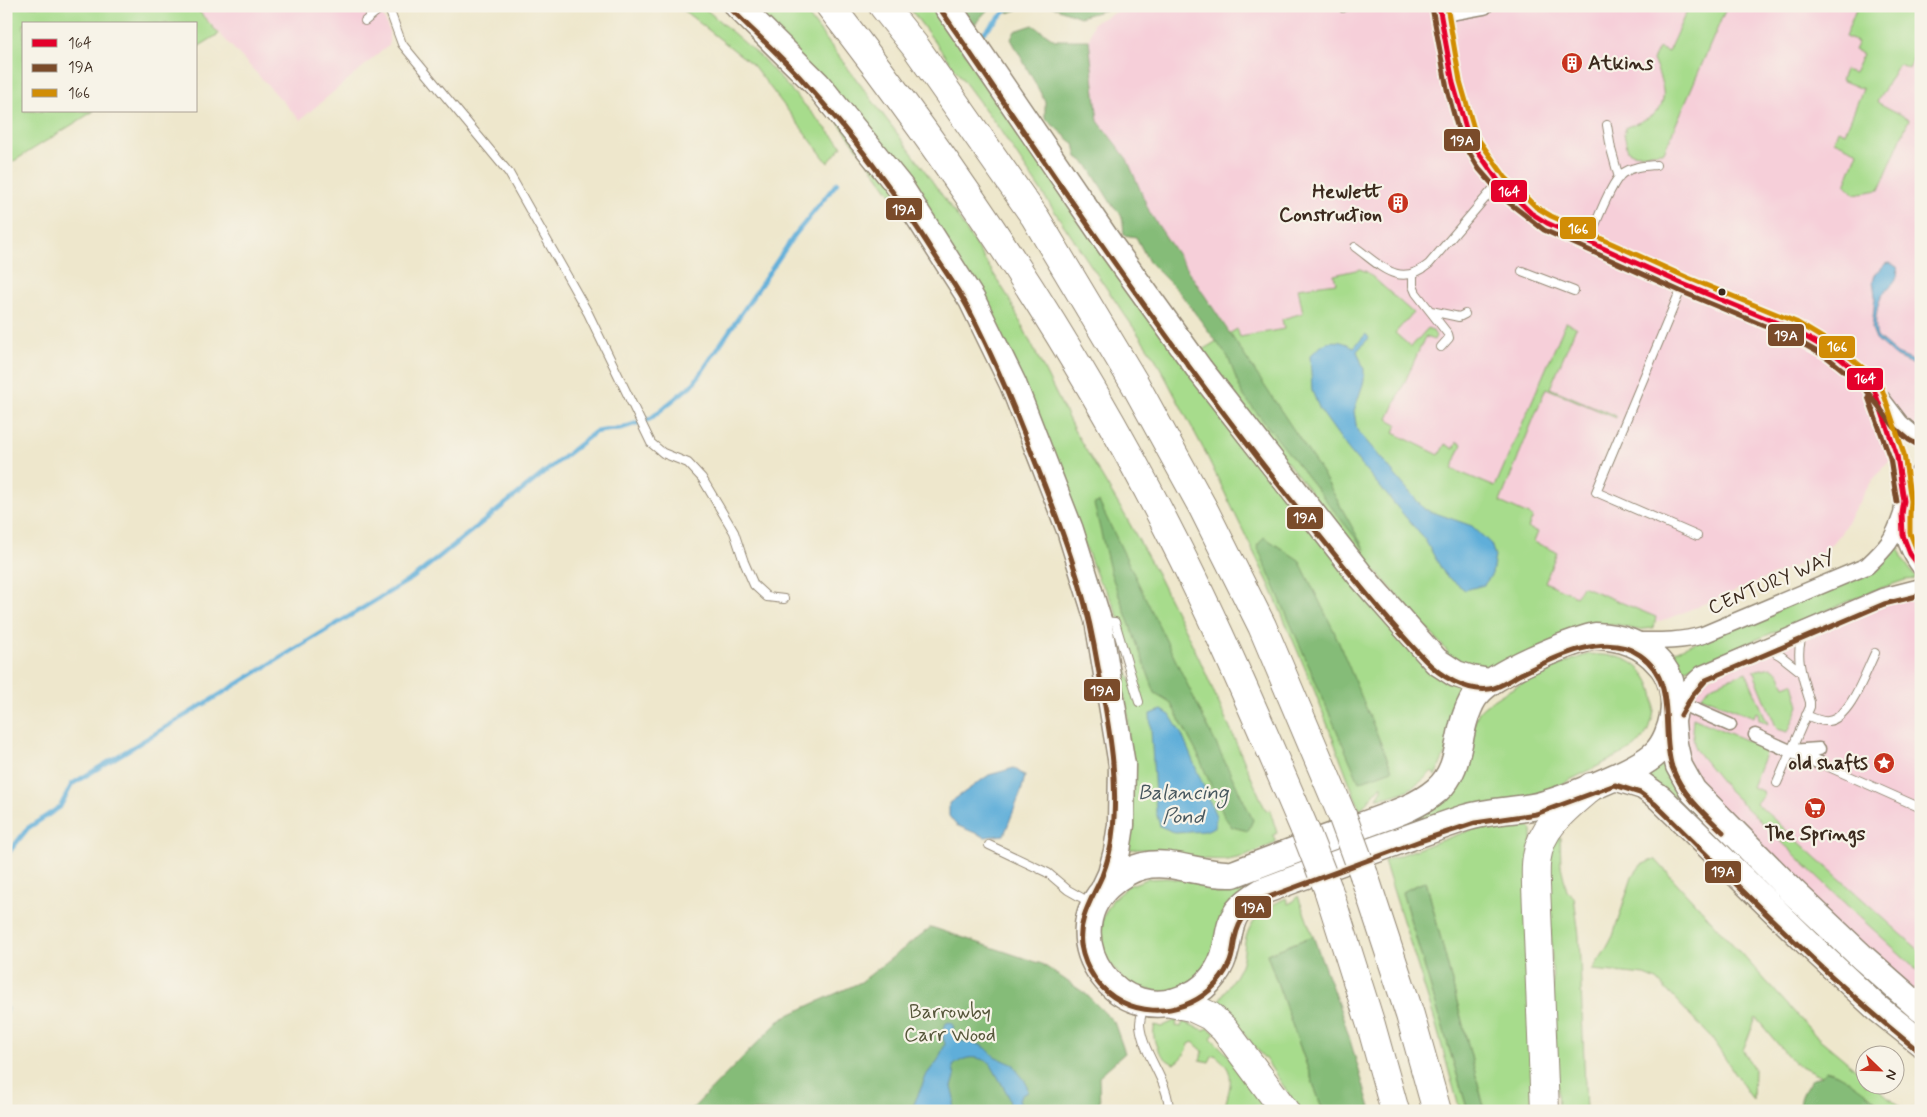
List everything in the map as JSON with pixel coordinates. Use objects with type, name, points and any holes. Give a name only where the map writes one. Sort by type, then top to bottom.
[{"type":"highway","points":[[738,6],[817,84],[900,187],[972,300],[1013,384],[1070,530],[1098,620],[1122,765],[1121,825],[1118,851],[1111,874],[1090,918],[1088,932],[1089,946],[1096,966],[1108,983],[1131,999],[1191,1007],[1210,1016],[1224,1029],[1285,1111]]},
{"type":"highway","points":[[830,6],[881,71],[1002,244],[1102,406],[1165,523],[1224,643],[1306,830],[1328,889],[1371,1026],[1395,1111]]},
{"type":"highway","points":[[883,6],[915,46],[1035,217],[1135,384],[1203,508],[1262,626],[1342,815],[1364,875],[1410,1015],[1437,1111]]},
{"type":"highway","points":[[947,6],[1110,244],[1200,370],[1360,576],[1436,661],[1456,674],[1472,680],[1490,682]]},
{"type":"highway","points":[[1099,897],[1115,879],[1129,871],[1144,866],[1160,864],[1218,875],[1233,874],[1405,809],[1433,793],[1447,780],[1454,766],[1464,719],[1476,694],[1490,682],[1515,668],[1580,640],[1595,636],[1613,637],[1646,649],[1661,664],[1669,679],[1679,714],[1674,744],[1680,766],[1693,791],[1791,890],[1921,1009]]},
{"type":"highway","points":[[1158,1003],[1193,994],[1211,979],[1223,959],[1231,923],[1236,913],[1246,902],[1263,891],[1464,818],[1497,811],[1534,807],[1603,782],[1646,761],[1657,752],[1679,714]]},
{"type":"highway","points":[[1544,1111],[1536,857],[1548,828],[1562,812],[1603,782],[1643,786],[1660,798],[1816,951],[1877,1008],[1921,1043]]},
{"type":"street","points":[[1484,6],[1439,10],[1453,83],[1469,139],[1499,182],[1531,213],[1547,223],[1683,284],[1792,329],[1832,352],[1868,381],[1900,422],[1913,434],[1921,438]]},
{"type":"street","points":[[1874,389],[1878,406],[1896,456],[1903,508],[1903,535],[1910,554],[1921,568]]},
{"type":"street","name":"CENTURY WAY","points":[[1630,642],[1673,641],[1704,635],[1867,566],[1883,550],[1895,534],[1909,487],[1921,471]]},
{"type":"street","points":[[1730,725],[1679,714],[1680,697],[1702,674],[1882,597],[1921,587]]},
{"type":"street","points":[[1755,736],[1820,763]]},
{"type":"street","points":[[1790,751],[1819,749]]},
{"type":"lane","points":[[365,21],[383,6]]},
{"type":"lane","points":[[388,6],[402,44],[509,173],[588,313],[651,443],[663,453],[688,463],[702,478],[734,532],[754,585],[767,597],[784,599]]},
{"type":"lane","points":[[1607,124],[1611,149],[1619,178]]},
{"type":"lane","points":[[1588,242],[1608,196],[1621,174],[1638,166],[1656,165]]},
{"type":"lane","points":[[1355,247],[1396,275],[1422,270],[1499,182]]},
{"type":"lane","points":[[1522,270],[1574,291]]},
{"type":"lane","points":[[1413,273],[1413,286],[1416,292],[1448,334],[1449,338],[1441,347]]},
{"type":"lane","points":[[1683,284],[1596,492],[1697,536]]},
{"type":"lane","points":[[1431,311],[1460,316],[1465,314]]},
{"type":"lane","points":[[1098,620],[1115,622],[1139,702]]},
{"type":"lane","points":[[1777,784],[1810,702],[1800,671],[1800,642],[1808,629]]},
{"type":"lane","points":[[1765,647],[1774,651],[1800,671]]},
{"type":"lane","points":[[1806,715],[1823,721],[1830,721],[1844,714],[1875,653]]},
{"type":"lane","points":[[1820,763],[1921,808]]},
{"type":"lane","points":[[989,844],[1048,873],[1068,890],[1099,897]]},
{"type":"lane","points":[[1158,1003],[1140,1026],[1165,1087],[1169,1111]]},
{"type":"shaded area","points":[[194,6],[379,6],[389,30],[389,45],[300,120]]},
{"type":"shaded area","points":[[1128,6],[1863,6],[1921,19],[1921,425],[1871,482],[1839,536],[1820,556],[1660,622],[1612,613],[1558,619],[1439,480],[1381,424],[1402,343],[1393,321],[1248,359],[1150,213],[1127,159],[1098,121],[1089,40],[1093,23]]},
{"type":"shaded area","name":"The Springs","points":[[1921,587],[1921,1009],[1725,825],[1674,744],[1690,685]]},
{"type":"green space","points":[[6,6],[194,6],[219,34],[198,47],[198,22],[22,22],[22,112],[92,112],[6,166]]},
{"type":"green space","points":[[678,6],[702,6],[761,57],[842,146],[828,163],[753,65]]},
{"type":"green space","points":[[753,6],[801,6],[915,157],[959,219],[1007,295],[1074,430],[1126,517],[1199,658],[1266,811],[1270,810],[1277,833],[1273,835],[1276,843],[1246,856],[1228,860],[1202,859],[1166,850],[1127,849],[1128,716],[1117,645],[1134,688],[1138,684],[1112,601],[1099,581],[1012,359]]},
{"type":"green space","points":[[908,6],[932,6],[1054,180],[1468,688],[1449,745],[1435,776],[1432,771],[1407,790],[1393,796],[1377,798],[1382,790],[1382,785],[1360,810],[1315,692],[1269,584],[1204,450],[1156,360],[998,127]]},
{"type":"green space","points":[[960,6],[991,6],[973,26]]},
{"type":"green space","points":[[992,6],[1022,6],[1022,8],[1008,13]]},
{"type":"green space","points":[[1051,6],[1109,6],[1108,9],[1080,17]]},
{"type":"green space","points":[[1689,6],[1727,6],[1664,152],[1632,153],[1628,151],[1624,134],[1626,127],[1651,116],[1662,103],[1662,85],[1653,60],[1659,48],[1668,52]]},
{"type":"green space","points":[[1856,6],[1921,6],[1921,40],[1909,68],[1899,64],[1877,102],[1909,119],[1879,190],[1854,194],[1845,185],[1858,152],[1834,141],[1838,130],[1845,133],[1863,89],[1841,80],[1845,70],[1854,73],[1863,54],[1854,50],[1858,42],[1845,37]]},
{"type":"green space","points":[[1033,25],[1055,40],[1089,40],[1098,121],[1127,159],[1150,213],[1321,471],[1365,550],[1242,394],[1228,357],[1180,293],[1149,262],[1136,237],[1124,235],[1120,213],[1114,208],[1087,164],[1077,157],[1074,144],[1045,118],[1045,101],[1011,39],[1015,31]]},
{"type":"green space","points":[[1360,269],[1367,272],[1413,313],[1395,333],[1411,347],[1428,328],[1436,336],[1434,340],[1425,337],[1388,419],[1397,424],[1394,433],[1439,455],[1445,444],[1454,449],[1457,442],[1462,444],[1452,469],[1495,487],[1566,322],[1576,327],[1550,388],[1616,416],[1616,418],[1546,388],[1500,502],[1533,517],[1528,528],[1538,532],[1534,542],[1557,552],[1545,582],[1576,596],[1582,586],[1656,617],[1654,628],[1636,630],[1619,625],[1605,625],[1503,665],[1482,668],[1460,664],[1446,654],[1448,652],[1356,549],[1253,419],[1202,350],[1237,329],[1240,337],[1284,329],[1282,319],[1303,313],[1298,288],[1336,283],[1334,275]]},
{"type":"green space","points":[[1099,502],[1253,820],[1248,831],[1232,827],[1224,816],[1198,755],[1170,702],[1155,693],[1111,574],[1094,504]]},
{"type":"green space","points":[[1264,537],[1299,560],[1334,631],[1392,770],[1359,782],[1257,546]]},
{"type":"green space","points":[[1898,546],[1904,561],[1917,579],[1905,580],[1873,591],[1681,671],[1668,654],[1873,568],[1891,555]]},
{"type":"green space","points":[[1589,654],[1613,656],[1627,660],[1647,678],[1652,689],[1653,714],[1650,727],[1634,748],[1552,789],[1253,889],[1202,972],[1187,986],[1168,993],[1129,986],[1103,956],[1100,936],[1103,917],[1113,899],[1128,886],[1147,879],[1167,878],[1196,882],[1457,781],[1472,755],[1474,723],[1479,712],[1499,696],[1514,688],[1564,663]]},
{"type":"green space","points":[[1771,667],[1779,673],[1785,686],[1793,683],[1799,706],[1788,732],[1777,729],[1753,671]]},
{"type":"green space","points":[[1746,672],[1768,724],[1759,719],[1756,712],[1754,717],[1700,696],[1713,685]]},
{"type":"green space","points":[[1693,718],[1767,749],[1752,787],[1762,791],[1763,796],[1756,803],[1921,952],[1921,973],[1854,912],[1728,790],[1695,749],[1692,730]]},
{"type":"green space","points":[[1665,759],[1682,790],[1674,798],[1646,776]]},
{"type":"green space","points":[[1490,823],[1523,823],[1532,830],[1536,1111],[1485,1111],[1426,881],[1402,892],[1468,1111],[1460,1111],[1434,1018],[1384,861]]},
{"type":"green space","points":[[1555,835],[1560,837],[1561,866],[1567,891],[1574,897],[1579,936],[1586,1111],[1558,1111],[1548,864]]},
{"type":"green space","points":[[1655,859],[1816,1036],[1854,1068],[1854,1087],[1830,1071],[1821,1076],[1793,1062],[1756,1018],[1743,1050],[1754,1069],[1753,1100],[1710,1036],[1657,980],[1645,975],[1592,970],[1613,936],[1632,877],[1641,865]]},
{"type":"green space","points":[[1426,881],[1485,1111],[1468,1111],[1402,892]]},
{"type":"green space","points":[[1298,896],[1313,936],[1267,954],[1323,1111],[1300,1111],[1266,1060],[1237,1026],[1214,1009],[1241,965],[1247,934],[1255,920],[1265,910],[1278,902],[1286,898],[1288,904]]},
{"type":"green space","name":"Barrowby Carr Wood","points":[[931,927],[1042,964],[1086,994],[1114,1022],[1125,1053],[1099,1076],[1100,1111],[690,1111],[782,1018],[861,982]]},
{"type":"green space","points":[[1313,936],[1344,1020],[1371,1111],[1323,1111],[1267,954]]},
{"type":"green space","points":[[1177,1021],[1176,1026],[1181,1027],[1183,1022],[1204,1030],[1208,1028],[1215,1033],[1211,1038],[1230,1057],[1269,1111],[1224,1111],[1230,1087],[1230,1074],[1215,1055],[1212,1056],[1209,1062],[1200,1060],[1203,1051],[1193,1042],[1189,1044],[1182,1058],[1174,1064],[1164,1057],[1155,1042],[1155,1025],[1161,1027]]},
{"type":"green space","points":[[1826,1071],[1841,1076],[1854,1085],[1854,1094],[1867,1094],[1888,1111],[1799,1111],[1802,1097],[1808,1085],[1813,1078],[1821,1076]]},
{"type":"green space","points":[[1862,1094],[1885,1094],[1905,1111],[1884,1111]]},
{"type":"water","points":[[1890,263],[1897,267],[1898,272],[1893,284],[1879,301],[1876,322],[1877,337],[1897,354],[1921,364],[1921,368],[1896,357],[1876,339],[1872,329],[1875,296],[1873,281],[1875,275],[1885,264]]},
{"type":"water","points":[[1366,334],[1369,338],[1357,351],[1364,369],[1364,381],[1354,411],[1357,430],[1424,509],[1472,526],[1491,544],[1495,556],[1492,574],[1484,585],[1465,590],[1445,575],[1425,540],[1348,449],[1320,410],[1312,391],[1310,356],[1321,346],[1330,342],[1341,342],[1354,347]]},
{"type":"water","name":"Balancing Pond","points":[[1162,710],[1170,715],[1182,735],[1216,816],[1215,827],[1205,831],[1175,833],[1160,826],[1156,812],[1150,714]]},
{"type":"water","points":[[1014,768],[1025,776],[1021,792],[1004,835],[985,837],[956,825],[949,816],[949,803],[989,775]]},
{"type":"water","points":[[950,1022],[953,1024],[954,1034],[957,1039],[976,1043],[986,1048],[994,1056],[1014,1065],[1026,1083],[1028,1092],[1022,1095],[1019,1100],[1021,1105],[1019,1111],[1012,1111],[1008,1095],[990,1063],[970,1058],[962,1060],[953,1066],[955,1077],[952,1087],[955,1099],[952,1111],[911,1111],[927,1074],[938,1060],[945,1044],[942,1034],[946,1023]]},
{"type":"waterway","points":[[982,34],[1011,6]]},
{"type":"waterway","points":[[6,856],[28,828],[60,807],[72,784],[414,577],[595,432],[622,428],[650,419],[694,383],[794,236],[837,183]]},
{"type":"transit line","name":"164","points":[[1439,6],[1453,83],[1469,139],[1499,182],[1531,213],[1547,223],[1683,284],[1792,329],[1832,352],[1868,381],[1874,389],[1897,456],[1904,501],[1902,514],[1903,535],[1910,554],[1921,568]]},
{"type":"transit line","name":"166","points":[[1447,6],[1460,81],[1476,136],[1505,177],[1536,207],[1551,216],[1686,277],[1796,322],[1836,346],[1873,376],[1881,386],[1904,454],[1911,501],[1910,533],[1921,556]]},
{"type":"transit line","name":"19A","points":[[1432,7],[1447,89],[1460,137],[1479,169],[1508,202],[1544,230],[1680,291],[1789,336],[1828,358],[1863,386],[1895,428],[1918,445]]},
{"type":"transit line","name":"19A","points":[[941,10],[1116,265],[1207,391],[1347,570],[1425,660],[1438,672],[1454,682],[1471,688],[1489,689],[1498,687],[1550,660],[1581,649],[1612,645],[1627,648],[1640,655],[1652,666],[1664,692],[1669,752],[1676,777],[1687,794],[1723,832]]},
{"type":"transit line","name":"19A","points":[[733,11],[796,73],[840,123],[890,189],[953,282],[968,308],[997,369],[1056,516],[1084,601],[1107,717],[1113,765],[1115,789],[1111,847],[1102,876],[1084,917],[1081,935],[1083,954],[1090,971],[1107,992],[1122,1002],[1137,1008],[1153,1010],[1183,1006],[1198,999],[1221,978],[1230,961],[1235,938],[1242,919],[1250,910],[1266,898],[1420,841],[1475,823],[1536,814],[1615,785],[1640,793],[1655,804],[1815,961],[1916,1049]]},
{"type":"transit line","name":"19A","points":[[1868,397],[1890,458],[1897,502]]},
{"type":"transit line","name":"19A","points":[[1681,715],[1692,696],[1706,680],[1884,604],[1921,595]]},
{"type":"place","name":"Atkins","points":[[1572,63]]},
{"type":"place","name":"Hewlett Construction","points":[[1398,203]]},
{"type":"place","name":"old shafts","points":[[1884,763]]},
{"type":"place","name":"The Springs","points":[[1815,808]]}]
